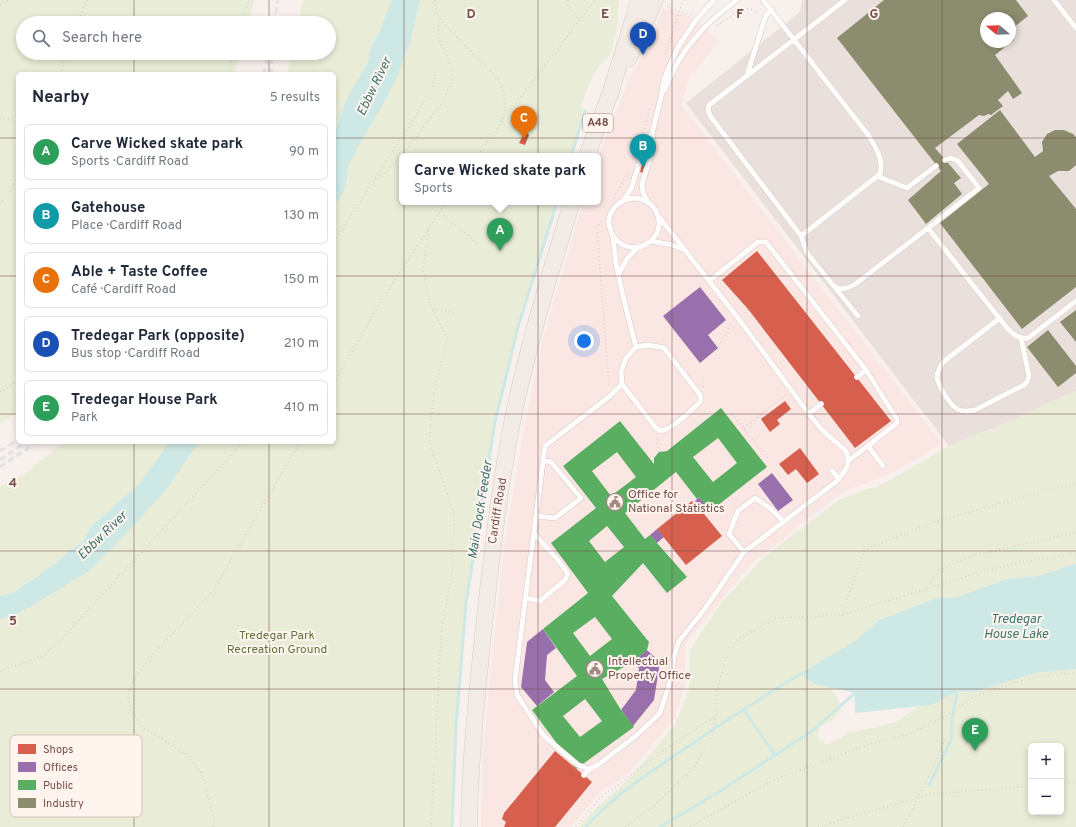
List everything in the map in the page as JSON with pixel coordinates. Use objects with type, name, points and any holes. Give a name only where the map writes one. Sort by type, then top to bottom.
[{"type":"main road","name":"A48","points":[[630,27],[633,0]]},
{"type":"main road","name":"A48","points":[[588,153],[612,91],[639,0]]},
{"type":"main road","name":"A48","points":[[612,91],[634,48],[660,4]]},
{"type":"main road","name":"Cardiff Road","points":[[469,827],[469,796],[477,690],[494,533],[516,408],[534,333],[571,205]]},
{"type":"lane","points":[[584,776],[590,769],[637,735],[660,713],[670,682],[674,656],[679,641],[704,610],[744,552],[839,479],[846,471],[849,460],[846,451],[822,430],[809,414],[710,281],[648,203],[643,193],[642,184],[653,148],[652,134],[664,79],[678,47],[696,20],[714,0]]},
{"type":"lane","points":[[661,97],[679,61],[704,27],[719,13],[737,0]]},
{"type":"lane","points":[[763,0],[795,39],[869,136],[879,155],[882,166],[880,174],[801,236]]},
{"type":"lane","points":[[845,0],[746,76],[709,106],[708,110],[711,117],[801,236],[807,253],[858,316]]},
{"type":"lane","points":[[1054,0],[1076,28]]},
{"type":"lane","points":[[746,76],[766,16],[772,10]]},
{"type":"lane","points":[[636,347],[618,275],[613,236],[609,227],[610,215],[615,207],[623,201],[631,189],[647,139],[652,134]]},
{"type":"lane","points":[[832,284],[838,289],[846,289],[854,285],[980,188],[958,161],[951,158],[945,160]]},
{"type":"lane","points":[[877,176],[907,188],[936,166]]},
{"type":"lane","points":[[623,201],[635,198],[648,203]]},
{"type":"lane","points":[[652,241],[658,228],[656,213]]},
{"type":"lane","points":[[928,228],[1016,336],[1028,338],[1076,301]]},
{"type":"lane","points":[[613,236],[620,244],[627,247],[637,248]]},
{"type":"lane","points":[[618,275],[627,259],[637,248],[652,241],[672,244],[686,250]]},
{"type":"lane","points":[[710,281],[758,242],[766,242],[866,370],[897,419],[897,423],[849,460]]},
{"type":"lane","points":[[1000,318],[943,362],[939,369],[937,377],[940,386],[953,406],[959,410],[975,410],[1024,385],[1029,376],[1021,338]]},
{"type":"lane","points":[[648,345],[664,348],[701,396],[700,402],[667,430],[661,431],[656,428],[622,384],[621,372],[626,358],[636,347],[648,345]]},
{"type":"lane","points":[[857,377],[866,370]]},
{"type":"lane","points":[[590,769],[578,765],[544,736],[516,695],[515,680],[545,446],[610,396],[622,384]]},
{"type":"lane","points":[[809,414],[821,404]]},
{"type":"lane","points":[[868,446],[883,466]]},
{"type":"lane","points":[[536,516],[555,518],[581,498],[551,462],[542,460]]},
{"type":"lane","points":[[832,471],[839,479]]},
{"type":"lane","points":[[744,552],[730,534],[738,511],[755,498],[770,508],[783,522]]},
{"type":"lane","points":[[526,598],[540,601],[566,580],[568,574],[562,564],[534,533]]},
{"type":"path","points":[[0,5],[10,0]]},
{"type":"path","points":[[80,16],[87,0]]},
{"type":"path","points":[[244,16],[249,0]]},
{"type":"path","points":[[435,0],[436,12],[447,28],[499,80],[504,95],[505,115]]},
{"type":"path","points":[[568,0],[568,5],[580,20]]},
{"type":"path","points":[[479,153],[505,115],[513,107],[594,0]]},
{"type":"path","points":[[660,4],[670,6],[669,9],[679,12],[683,0]]},
{"type":"path","points":[[403,153],[441,104],[451,84],[451,69],[446,53],[438,38],[439,17]]},
{"type":"path","points":[[61,72],[65,60]]},
{"type":"path","points":[[229,72],[232,60]]},
{"type":"path","points":[[336,239],[424,103],[433,87],[436,73]]},
{"type":"path","points":[[0,117],[16,121]]},
{"type":"path","points":[[502,121],[511,133]]},
{"type":"path","points":[[374,179],[382,177],[399,158]]},
{"type":"path","points":[[0,204],[10,192],[16,180]]},
{"type":"path","points":[[336,380],[381,301],[444,205]]},
{"type":"path","points":[[440,211],[478,244]]},
{"type":"path","points":[[429,227],[422,269],[429,302],[447,338],[434,393],[429,441],[454,514],[453,566],[441,643],[432,827]]},
{"type":"path","points":[[433,309],[457,313]]},
{"type":"path","points":[[717,350],[732,322]]},
{"type":"path","points":[[0,392],[16,381]]},
{"type":"path","points":[[744,428],[792,390]]},
{"type":"path","points":[[732,414],[768,458]]},
{"type":"path","points":[[0,671],[43,656],[60,642],[241,444]]},
{"type":"path","points":[[213,827],[214,818],[202,774],[188,756],[140,725],[131,710],[128,698],[130,689],[136,676],[157,650],[213,591],[299,444]]},
{"type":"path","points":[[842,615],[864,550],[934,522],[1043,491],[1076,484]]},
{"type":"path","points":[[925,590],[939,570],[968,557],[1076,532]]},
{"type":"path","points":[[625,827],[653,807],[694,767],[714,732],[717,691],[725,660],[738,639],[776,618],[842,615],[972,575],[1021,562],[1076,553]]},
{"type":"path","points":[[690,827],[773,780],[873,743],[910,734],[948,715],[973,697],[1016,682],[1042,676],[1076,673]]},
{"type":"path","points":[[576,827],[599,799],[666,749],[714,717]]},
{"type":"path","points":[[903,827],[945,739]]},
{"type":"path","points":[[1064,784],[1076,782]]},
{"type":"path","points":[[818,827],[932,794],[1028,786]]},
{"type":"shaded area","points":[[802,0],[1076,0],[1076,391],[999,426],[949,446],[686,103],[800,12]]},
{"type":"shaded area","points":[[663,8],[694,18],[719,41],[690,77],[681,105],[942,444],[890,474],[844,491],[751,564],[685,644],[685,683],[675,718],[625,777],[601,791],[571,827],[481,827],[483,753],[505,542],[525,424],[542,343],[582,205],[601,205],[601,153],[600,153],[632,73],[648,50]]},
{"type":"green space","points":[[0,0],[254,0],[251,16],[16,16],[16,60],[239,60],[235,72],[16,72],[16,413],[0,423]]},
{"type":"green space","points":[[303,0],[392,0],[379,32],[370,49],[368,62],[346,100],[336,129],[336,72],[287,72],[290,60],[336,60],[336,16],[300,16]]},
{"type":"green space","name":"Tredegar Park Recreation Ground","points":[[420,0],[619,0],[617,27],[610,55],[599,66],[589,84],[581,106],[585,111],[572,153],[399,153],[399,205],[556,205],[518,327],[495,422],[466,603],[456,726],[452,827],[0,827],[0,619],[13,616],[30,607],[88,572],[125,535],[167,489],[198,444],[336,444],[336,202],[342,195],[346,184],[349,161],[351,161],[397,77],[411,40]]},
{"type":"green space","points":[[1076,391],[1076,564],[1038,576],[1007,579],[957,597],[937,598],[879,620],[854,642],[801,674],[815,684],[830,687],[838,698],[840,711],[832,720],[819,727],[817,738],[827,745],[851,732],[896,722],[916,708],[932,705],[957,692],[977,691],[1036,673],[1076,669],[1076,827],[579,827],[595,809],[630,778],[675,725],[689,689],[690,650],[721,603],[763,558],[839,500],[866,489],[875,488],[949,446],[999,426]]},
{"type":"green space","points":[[62,444],[169,444],[139,484],[90,528],[83,541],[38,576],[12,593],[0,596],[0,487],[23,475]]},
{"type":"water","name":"Ebbw River","points":[[392,0],[420,0],[411,40],[397,77],[351,161],[349,161],[346,184],[342,195],[336,202],[336,129],[346,100],[368,62],[370,49],[379,32]]},
{"type":"water","name":"Ebbw River","points":[[169,444],[198,444],[167,489],[125,535],[88,572],[30,607],[13,616],[0,619],[0,596],[12,593],[38,576],[83,541],[90,528],[139,484]]},
{"type":"water","name":"Tredegar House Lake","points":[[1076,564],[1076,669],[1036,673],[977,691],[957,692],[932,705],[855,713],[855,693],[815,684],[800,674],[854,642],[879,620],[937,598],[957,597],[1007,579],[1038,576]]},
{"type":"building: Shops","points":[[525,132],[529,135],[525,145],[519,143]]},
{"type":"building: Shops","points":[[643,161],[647,163],[644,173],[640,172]]},
{"type":"building: Shops","points":[[757,251],[891,421],[855,448],[748,309],[722,280]]},
{"type":"building: Shops","points":[[785,401],[791,409],[777,420],[780,424],[770,432],[761,419]]},
{"type":"building: Shops","points":[[800,448],[819,474],[807,483],[796,469],[788,475],[779,464]]},
{"type":"building: Shops","points":[[692,501],[698,510],[700,509],[722,536],[686,565],[657,529]]},
{"type":"building: Shops","points":[[555,751],[592,782],[555,827],[504,827],[506,822],[502,819],[504,813]]},
{"type":"building: Offices","points":[[700,287],[726,320],[708,335],[718,348],[700,363],[663,316]]},
{"type":"building: Offices","points":[[772,473],[793,500],[778,511],[758,484]]},
{"type":"building: Offices","points":[[699,497],[705,504],[698,510],[693,503]]},
{"type":"building: Offices","points":[[657,529],[664,537],[657,543],[650,535]]},
{"type":"building: Offices","points":[[543,629],[556,648],[547,655],[545,680],[554,692],[537,706],[521,687],[527,642]]},
{"type":"building: Offices","points":[[647,650],[660,662],[654,700],[633,726],[621,710],[636,690],[639,668],[631,663]]},
{"type":"building: Public","points":[[721,408],[767,467],[708,513],[703,506],[705,504],[699,497],[697,499],[676,472],[625,513],[645,539],[650,535],[687,577],[667,593],[643,563],[612,596],[649,642],[647,650],[631,663],[602,679],[621,710],[634,727],[576,769],[532,710],[577,676],[543,629],[588,593],[551,543],[596,508],[563,466],[620,421],[654,464],[654,458],[659,452],[667,451]],"holes":[[[718,438],[737,463],[713,482],[693,457]],[[617,452],[636,477],[611,496],[592,471]],[[607,526],[624,547],[605,562],[589,541]],[[595,617],[612,639],[590,656],[573,633]],[[585,699],[602,721],[580,737],[563,716]]]},
{"type":"building: Industry","points":[[884,0],[1016,0],[1028,16],[1016,26],[1016,12],[980,12],[980,48],[1004,48],[995,55],[1022,93],[1013,99],[1008,91],[998,100],[1003,106],[991,115],[979,115],[935,148],[961,178],[954,183],[962,194],[926,224],[908,200],[941,171],[837,38]]},
{"type":"building: Industry","points":[[1000,110],[1035,157],[1043,151],[1042,142],[1047,134],[1055,130],[1064,130],[1076,137],[1076,165],[1069,171],[1058,171],[1049,176],[1076,209],[1076,287],[1022,329],[940,223],[989,184],[957,144]]},
{"type":"building: Industry","points":[[1076,310],[1076,342],[1060,322]]},
{"type":"building: Industry","points":[[1048,330],[1076,366],[1076,373],[1058,387],[1027,347]]},
{"type":"waterway","name":"Main Dock Feeder","points":[[572,153],[585,111]]},
{"type":"waterway","name":"Main Dock Feeder","points":[[452,827],[456,726],[466,603],[495,422],[518,327],[556,205]]},
{"type":"waterway","points":[[586,827],[605,807],[637,782],[719,726],[800,674]]},
{"type":"waterway","points":[[929,785],[951,740],[952,719],[957,692]]},
{"type":"waterway","points":[[660,827],[720,791],[812,731],[855,693]]},
{"type":"waterway","points":[[743,709],[775,755]]},
{"type":"railway","points":[[275,16],[278,0]]},
{"type":"railway","points":[[264,72],[267,60]]},
{"type":"railway","points":[[271,72],[272,60]]},
{"type":"railway","points":[[0,451],[16,441]]},
{"type":"railway","points":[[0,460],[23,444]]},
{"type":"railway","points":[[0,467],[34,444]]},
{"type":"place","name":"Tredegar Park (opposite)","points":[[643,55]]},
{"type":"place","name":"Able + Taste Coffee","points":[[524,139]]},
{"type":"place","name":"Gatehouse","points":[[643,167]]},
{"type":"place","name":"Carve Wicked skate park","points":[[500,251]]},
{"type":"place","name":"Office for National Statistics","points":[[615,502]]},
{"type":"place","name":"Intellectual Property Office","points":[[595,669]]},
{"type":"place","name":"Tredegar House Park","points":[[975,751]]}]
